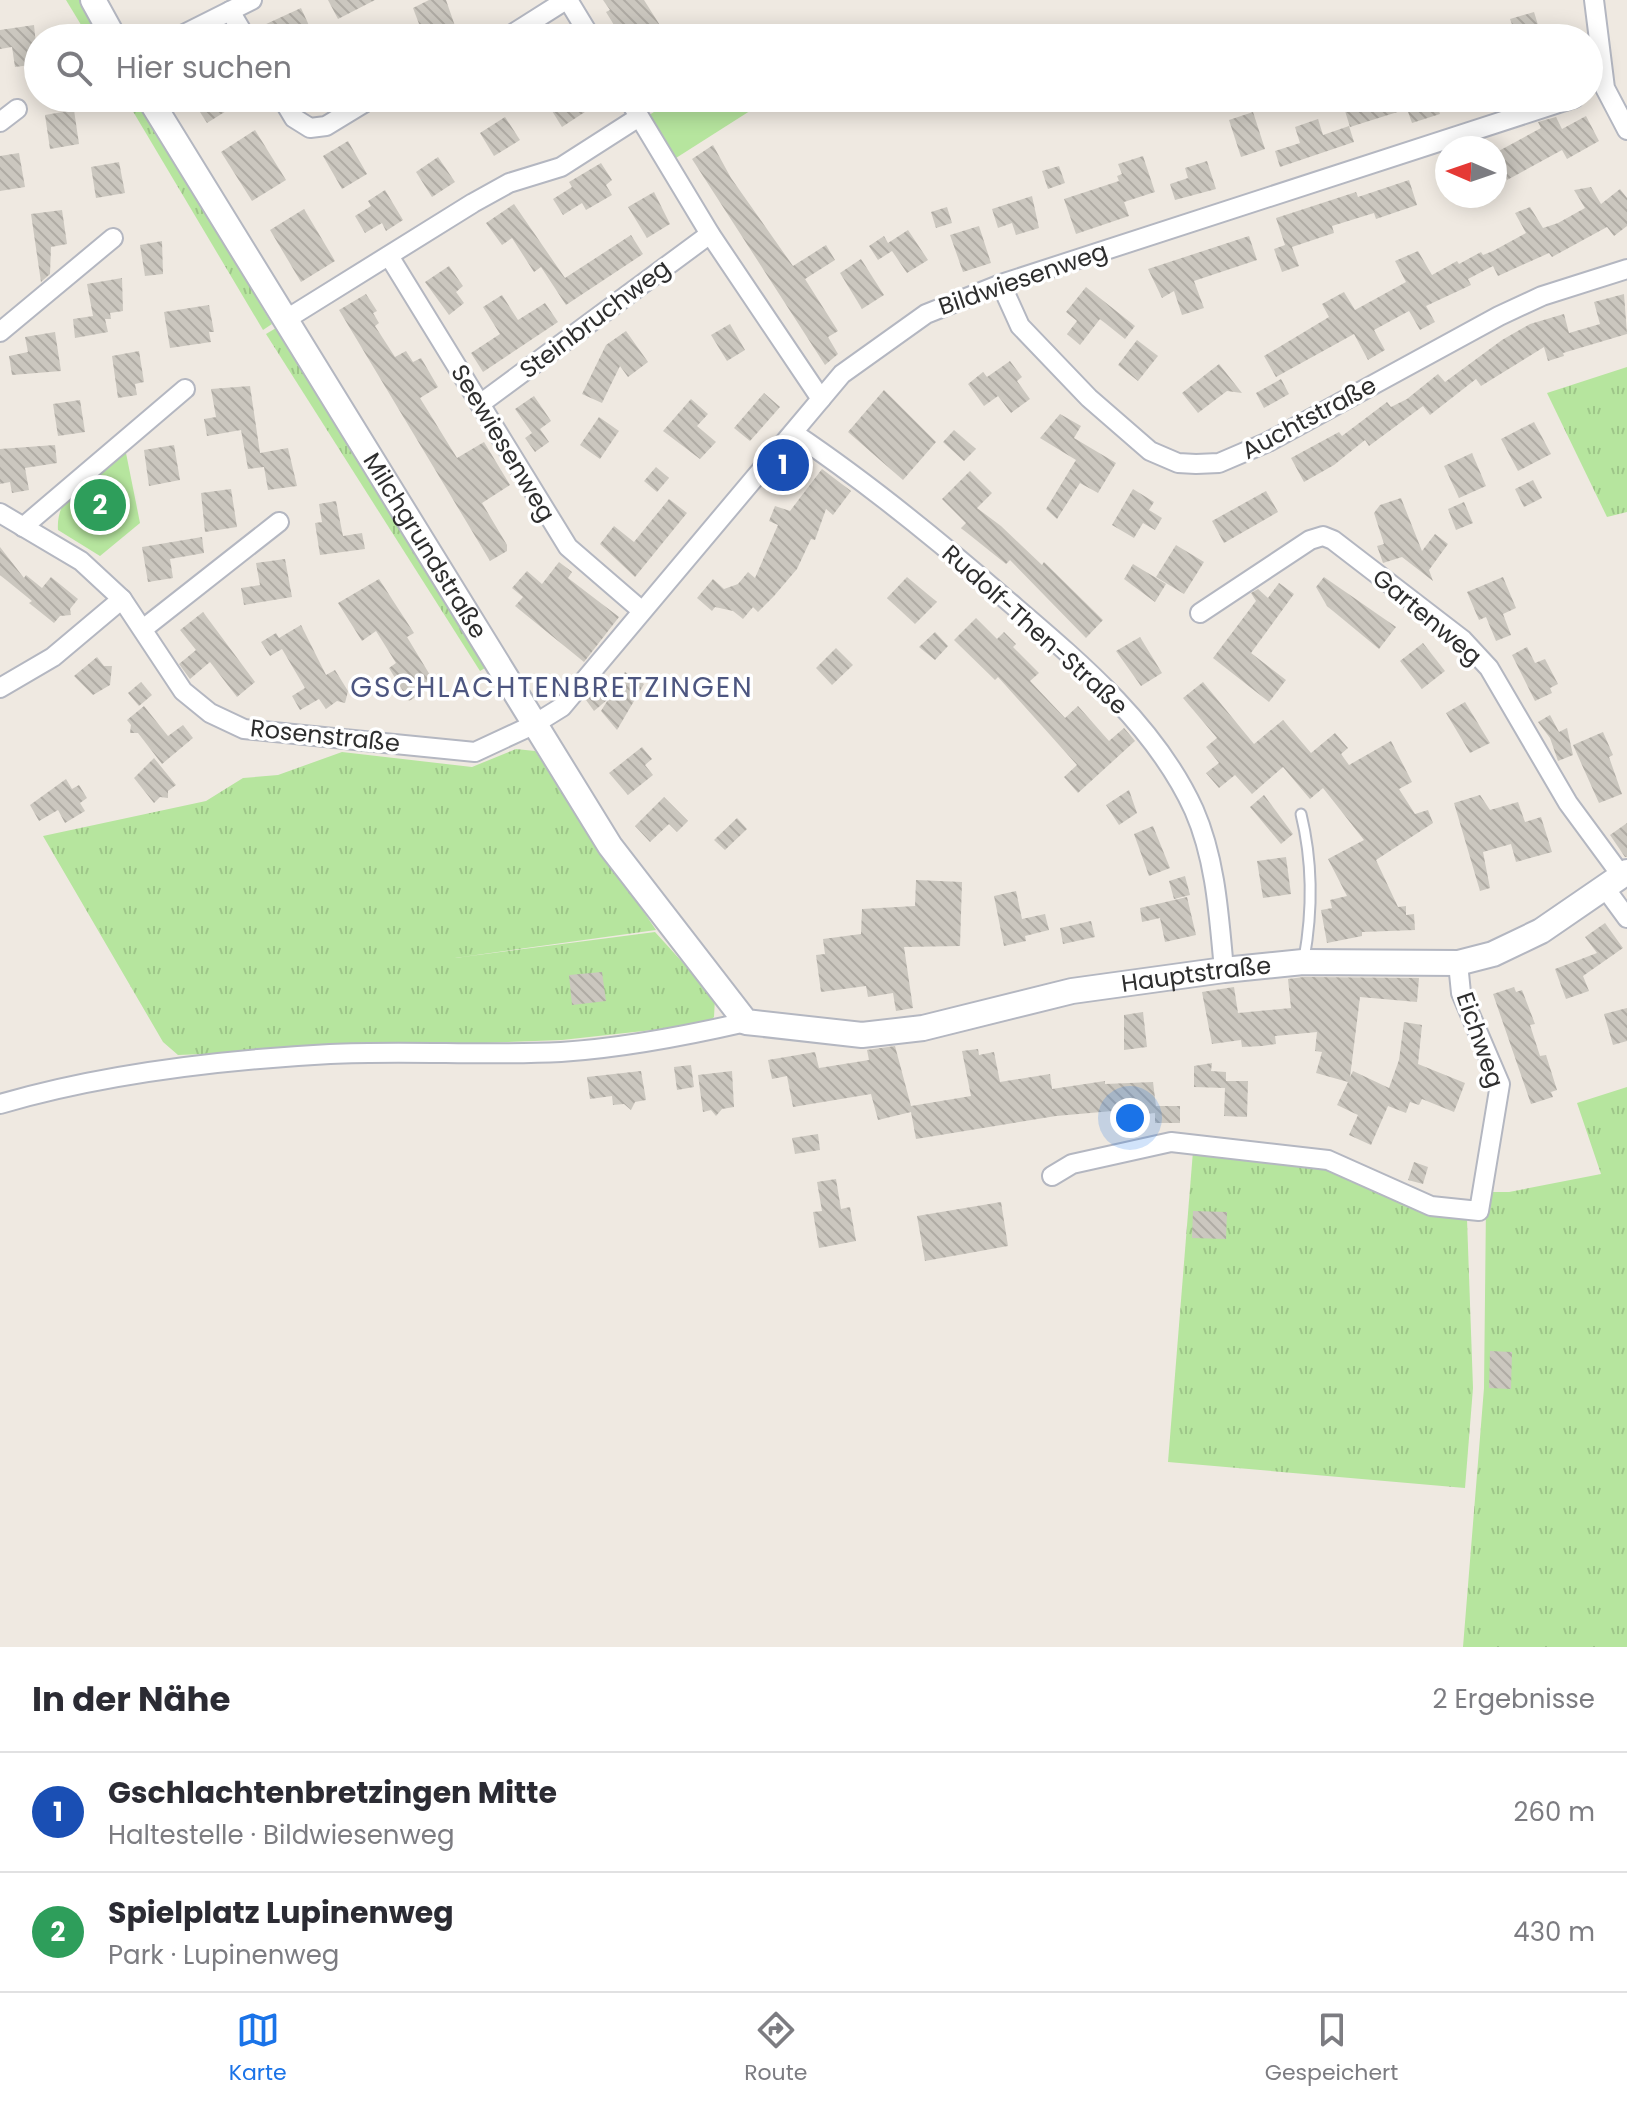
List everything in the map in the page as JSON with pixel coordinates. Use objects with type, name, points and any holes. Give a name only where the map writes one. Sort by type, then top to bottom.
[{"type":"street","points":[[93,0],[106,24]]},
{"type":"street","points":[[204,24],[252,0]]},
{"type":"street","points":[[528,24],[567,0],[582,24]]},
{"type":"street","points":[[1594,0],[1595,24]]},
{"type":"street","points":[[230,11],[238,24]]},
{"type":"street","points":[[1603,98],[1627,130]]},
{"type":"street","points":[[0,122],[17,109]]},
{"type":"street","name":"Milchgrundstraße","points":[[158,112],[610,846],[746,1022]]},
{"type":"street","points":[[290,112],[310,128],[326,126],[349,112]]},
{"type":"street","points":[[636,112],[710,234],[821,399]]},
{"type":"street","name":"Bildwiesenweg","points":[[533,725],[562,707],[641,610],[795,434],[842,374],[926,314],[1001,284],[1531,112]]},
{"type":"street","points":[[285,320],[509,183],[561,167],[639,117]]},
{"type":"street","name":"Steinbruchweg","points":[[480,404],[710,234]]},
{"type":"street","points":[[0,332],[113,238]]},
{"type":"street","name":"Seewiesenweg","points":[[389,256],[568,547],[641,610]]},
{"type":"street","name":"Auchtstraße","points":[[1001,284],[1020,326],[1089,398],[1150,451],[1178,463],[1196,464],[1219,463],[1268,442],[1499,316],[1542,296],[1627,269]]},
{"type":"street","points":[[23,527],[185,389]]},
{"type":"street","name":"Rudolf-Then-Straße","points":[[795,434],[865,481],[930,534],[1056,643],[1143,729],[1173,769],[1195,813],[1217,892],[1224,970]]},
{"type":"street","name":"Rosenstraße","points":[[0,513],[81,561],[122,599],[143,629],[154,652],[183,691],[210,713],[244,729],[475,752],[533,725]]},
{"type":"street","points":[[143,629],[279,522]]},
{"type":"street","name":"Gartenweg","points":[[1200,613],[1310,540],[1323,536],[1333,540],[1463,640],[1489,668],[1568,803],[1618,878],[1627,918]]},
{"type":"street","points":[[0,688],[53,657],[122,599]]},
{"type":"street","name":"Hauptstraße","points":[[746,1022],[862,1035],[908,1030],[1072,991],[1224,970],[1303,962],[1458,963],[1493,954],[1541,931],[1618,878]]},
{"type":"street","name":"Eichweg","points":[[1052,1176],[1072,1164],[1171,1142],[1328,1160],[1431,1206],[1479,1211],[1500,1084],[1461,993],[1458,963]]},
{"type":"street","points":[[0,1104],[65,1085],[179,1067],[330,1054],[561,1052],[666,1041],[746,1022]]},
{"type":"lane","points":[[1301,814],[1311,857],[1310,925],[1303,962]]},
{"type":"green space","points":[[66,0],[80,0],[93,24],[81,24]]},
{"type":"green space","points":[[133,112],[145,112],[272,324],[263,330]]},
{"type":"green space","points":[[654,112],[748,112],[676,158],[649,115]]},
{"type":"green space","points":[[276,328],[485,668],[480,671],[266,334]]},
{"type":"green space","points":[[1627,367],[1627,512],[1607,517],[1547,393]]},
{"type":"green space","points":[[125,448],[140,523],[100,556],[58,530],[59,516],[70,493]]},
{"type":"green space","points":[[516,749],[535,751],[656,930],[455,958],[655,932],[715,998],[714,1017],[707,1024],[562,1040],[178,1055],[163,1042],[43,836],[206,801],[243,778],[278,775],[342,752],[472,767]]},
{"type":"green space","points":[[1627,1087],[1627,1647],[1463,1647],[1484,1388],[1486,1204],[1489,1192],[1509,1192],[1601,1174],[1577,1103]]},
{"type":"green space","points":[[1193,1151],[1328,1167],[1467,1219],[1473,1388],[1465,1488],[1168,1462]]},
{"type":"building","points":[[328,0],[375,0],[338,19]]},
{"type":"building","points":[[429,0],[446,0],[454,24],[419,24],[413,8]]},
{"type":"building","points":[[603,0],[644,0],[659,24],[613,24],[606,12],[610,10]]},
{"type":"building","points":[[301,8],[308,24],[266,24]]},
{"type":"building","points":[[1534,12],[1538,24],[1512,24],[1510,19]]},
{"type":"building","points":[[24,26],[24,66],[15,67],[12,47],[0,49],[0,30]]},
{"type":"building","points":[[74,112],[79,144],[50,149],[45,115]]},
{"type":"building","points":[[200,112],[225,112],[207,123]]},
{"type":"building","points":[[553,112],[585,112],[562,127]]},
{"type":"building","points":[[1253,112],[1265,149],[1241,157],[1229,120]]},
{"type":"building","points":[[1345,112],[1398,112],[1350,127]]},
{"type":"building","points":[[1408,112],[1439,112],[1440,114],[1412,123]]},
{"type":"building","points":[[1586,116],[1599,141],[1567,159],[1562,150],[1507,180],[1507,146],[1541,128],[1538,122],[1556,117],[1562,129]]},
{"type":"building","points":[[505,117],[520,140],[494,156],[480,133]]},
{"type":"building","points":[[1318,119],[1323,135],[1349,126],[1354,142],[1280,167],[1275,151],[1300,143],[1295,127]]},
{"type":"building","points":[[255,130],[286,180],[252,201],[221,152]]},
{"type":"building","points":[[348,141],[367,174],[342,189],[323,156]]},
{"type":"building","points":[[713,145],[731,178],[793,266],[826,245],[835,260],[805,279],[838,331],[828,337],[838,354],[825,365],[692,159]]},
{"type":"building","points":[[19,153],[25,187],[0,191],[0,156]]},
{"type":"building","points":[[1143,156],[1155,192],[1124,202],[1129,216],[1076,234],[1064,199],[1119,181],[1117,176],[1122,174],[1118,164]]},
{"type":"building","points":[[438,157],[455,182],[432,197],[416,172]]},
{"type":"building","points":[[1207,161],[1216,189],[1175,200],[1170,184],[1188,178],[1185,168]]},
{"type":"building","points":[[119,162],[125,193],[96,198],[91,167]]},
{"type":"building","points":[[601,163],[612,180],[606,185],[612,195],[586,210],[582,203],[563,215],[553,199],[572,187],[569,182]]},
{"type":"building","points":[[1059,166],[1065,183],[1048,189],[1042,171]]},
{"type":"building","points":[[1409,180],[1417,205],[1376,219],[1374,213],[1332,226],[1334,233],[1292,247],[1299,266],[1282,272],[1274,249],[1285,245],[1276,218],[1356,192],[1358,197]]},
{"type":"building","points":[[1591,187],[1601,204],[1620,189],[1627,198],[1627,226],[1614,236],[1607,227],[1552,257],[1549,253],[1498,276],[1493,266],[1468,279],[1471,285],[1426,306],[1435,322],[1420,330],[1409,311],[1374,330],[1385,350],[1368,360],[1354,334],[1276,377],[1264,356],[1329,317],[1322,304],[1344,292],[1355,310],[1406,282],[1395,261],[1418,251],[1432,275],[1457,261],[1459,264],[1481,252],[1483,255],[1493,251],[1526,233],[1515,213],[1530,207],[1543,228],[1558,223],[1585,208],[1574,190]]},
{"type":"building","points":[[385,190],[403,220],[386,231],[382,223],[365,233],[355,216],[371,206],[368,201]]},
{"type":"building","points":[[654,192],[670,224],[647,238],[628,207]]},
{"type":"building","points":[[1032,196],[1039,228],[1016,235],[1012,223],[998,228],[992,209]]},
{"type":"building","points":[[514,204],[565,278],[631,235],[643,254],[566,305],[541,267],[534,272],[512,238],[502,245],[486,223]]},
{"type":"building","points":[[947,207],[952,223],[936,228],[931,212]]},
{"type":"building","points":[[304,209],[335,261],[301,282],[270,230]]},
{"type":"building","points":[[62,210],[67,244],[51,247],[50,274],[41,282],[31,214]]},
{"type":"building","points":[[979,226],[991,263],[963,272],[950,235]]},
{"type":"building","points":[[908,230],[928,260],[907,273],[892,251],[878,260],[869,246],[884,236],[888,243]]},
{"type":"building","points":[[1249,236],[1257,260],[1194,281],[1204,308],[1182,315],[1174,291],[1162,298],[1148,269]]},
{"type":"building","points":[[162,241],[163,274],[145,276],[140,245]]},
{"type":"building","points":[[861,259],[884,295],[862,309],[840,273]]},
{"type":"building","points":[[449,266],[463,286],[456,292],[464,303],[449,315],[425,282]]},
{"type":"building","points":[[122,278],[123,311],[110,313],[111,319],[105,319],[108,332],[75,338],[73,319],[93,316],[87,284]]},
{"type":"building","points":[[1086,287],[1135,326],[1125,339],[1100,319],[1080,345],[1067,334],[1077,321],[1066,312]]},
{"type":"building","points":[[366,294],[377,311],[373,313],[379,323],[375,326],[395,357],[406,351],[413,362],[421,358],[438,387],[420,398],[457,458],[484,442],[510,485],[482,503],[507,545],[507,551],[490,561],[339,310]]},
{"type":"building","points":[[1624,294],[1627,334],[1563,353],[1564,356],[1548,361],[1544,347],[1481,386],[1476,379],[1430,415],[1423,406],[1369,446],[1365,440],[1334,465],[1304,482],[1291,458],[1339,432],[1342,436],[1387,402],[1391,407],[1407,399],[1438,374],[1445,382],[1502,340],[1530,324],[1564,314],[1569,333],[1600,324],[1594,302]]},
{"type":"building","points":[[502,295],[518,320],[545,303],[558,322],[483,372],[471,353],[500,334],[483,307]]},
{"type":"building","points":[[209,305],[214,332],[209,332],[211,342],[170,348],[164,312]]},
{"type":"building","points":[[730,324],[745,350],[727,361],[711,335]]},
{"type":"building","points":[[626,331],[648,362],[628,377],[620,366],[602,403],[582,394],[606,345]]},
{"type":"building","points":[[55,332],[61,371],[12,375],[9,356],[28,352],[25,337]]},
{"type":"building","points":[[1137,340],[1158,356],[1138,381],[1118,365]]},
{"type":"building","points":[[139,351],[144,382],[135,384],[137,395],[118,398],[112,356]]},
{"type":"building","points":[[1010,361],[1022,377],[1017,381],[1030,399],[1011,413],[998,396],[984,406],[968,384],[983,372],[987,377]]},
{"type":"building","points":[[1219,364],[1242,393],[1227,391],[1198,413],[1182,393]]},
{"type":"building","points":[[1281,379],[1289,394],[1264,408],[1256,393]]},
{"type":"building","points":[[250,386],[260,453],[288,448],[297,486],[268,490],[264,467],[248,469],[241,430],[207,436],[204,419],[216,417],[211,389]]},
{"type":"building","points":[[884,390],[936,442],[903,480],[848,432]]},
{"type":"building","points":[[764,393],[780,407],[750,441],[734,428]]},
{"type":"building","points":[[534,396],[551,421],[540,429],[549,442],[535,452],[525,438],[532,433],[515,409]]},
{"type":"building","points":[[691,399],[708,414],[697,426],[716,442],[700,459],[663,431]]},
{"type":"building","points":[[80,400],[85,432],[58,436],[53,404]]},
{"type":"building","points":[[1060,414],[1081,426],[1074,438],[1116,463],[1098,493],[1080,483],[1057,519],[1046,509],[1076,460],[1040,438]]},
{"type":"building","points":[[599,417],[619,431],[600,459],[580,445]]},
{"type":"building","points":[[1534,422],[1551,454],[1518,471],[1501,439]]},
{"type":"building","points":[[954,430],[976,449],[964,461],[943,442]]},
{"type":"building","points":[[55,445],[57,463],[25,468],[29,490],[12,493],[10,482],[0,484],[0,449]]},
{"type":"building","points":[[174,445],[180,480],[149,486],[144,450]]},
{"type":"building","points":[[1472,453],[1486,486],[1459,498],[1444,466]]},
{"type":"building","points":[[656,467],[669,478],[657,492],[644,481]]},
{"type":"building","points":[[822,469],[851,491],[833,515],[826,509],[815,540],[811,539],[797,569],[774,596],[758,612],[753,607],[743,619],[733,611],[715,607],[712,611],[697,598],[713,579],[724,589],[738,584],[748,572],[755,578],[778,525],[769,521],[775,506],[790,511]]},
{"type":"building","points":[[970,471],[992,493],[977,508],[1042,565],[1044,562],[1103,620],[1086,638],[1010,560],[1006,564],[961,528],[966,523],[942,499]]},
{"type":"building","points":[[1533,480],[1542,498],[1524,507],[1515,489]]},
{"type":"building","points":[[231,489],[237,527],[205,532],[201,493]]},
{"type":"building","points":[[1133,489],[1154,502],[1149,510],[1162,518],[1155,530],[1143,523],[1134,538],[1112,525]]},
{"type":"building","points":[[1266,491],[1278,512],[1224,543],[1212,521]]},
{"type":"building","points":[[1401,498],[1422,551],[1435,534],[1448,544],[1429,570],[1433,581],[1402,557],[1383,563],[1377,546],[1384,544],[1374,513],[1380,505]]},
{"type":"building","points":[[669,499],[687,513],[635,577],[600,544],[614,526],[634,542]]},
{"type":"building","points":[[336,501],[343,536],[362,533],[365,549],[320,555],[315,523],[322,522],[319,504]]},
{"type":"building","points":[[1464,502],[1473,523],[1456,530],[1448,509]]},
{"type":"building","points":[[202,537],[204,553],[170,559],[173,578],[148,582],[142,547]]},
{"type":"building","points":[[1176,545],[1204,562],[1184,594],[1156,577]]},
{"type":"building","points":[[0,547],[24,578],[26,575],[42,588],[51,577],[78,599],[70,609],[71,615],[60,616],[54,623],[29,603],[32,601],[0,575]]},
{"type":"building","points":[[285,559],[292,597],[244,605],[241,588],[260,585],[256,563]]},
{"type":"building","points":[[559,562],[572,572],[568,578],[619,617],[584,662],[515,606],[523,597],[512,588],[527,571],[542,584]]},
{"type":"building","points":[[1133,564],[1166,584],[1155,602],[1124,579]]},
{"type":"building","points":[[907,577],[937,602],[915,624],[887,598]]},
{"type":"building","points":[[1324,577],[1396,627],[1379,649],[1327,606],[1316,587]]},
{"type":"building","points":[[1503,577],[1516,608],[1503,614],[1511,635],[1496,641],[1486,617],[1479,620],[1467,592]]},
{"type":"building","points":[[379,579],[414,633],[407,637],[436,685],[409,701],[389,668],[396,663],[376,631],[362,641],[338,603]]},
{"type":"building","points":[[1279,583],[1294,594],[1251,653],[1286,680],[1269,702],[1213,658],[1256,601],[1251,593],[1258,589],[1268,598]]},
{"type":"building","points":[[203,612],[255,682],[237,697],[210,662],[190,679],[179,664],[196,650],[180,630]]},
{"type":"building","points":[[976,618],[997,639],[1004,632],[1016,644],[1013,647],[1039,673],[1030,681],[1065,718],[1078,706],[1109,741],[1124,728],[1135,741],[1078,793],[1064,777],[1077,765],[998,677],[995,680],[954,640]]},
{"type":"building","points":[[301,625],[326,675],[335,670],[348,691],[345,703],[337,701],[326,709],[319,699],[300,710],[292,696],[305,688],[282,649],[270,656],[261,642],[276,633],[279,638]]},
{"type":"building","points":[[935,632],[948,646],[935,660],[919,647]]},
{"type":"building","points":[[1140,637],[1162,673],[1141,686],[1116,651]]},
{"type":"building","points":[[1423,643],[1445,671],[1422,689],[1400,661]]},
{"type":"building","points":[[1527,647],[1535,663],[1545,659],[1558,684],[1550,688],[1552,693],[1535,701],[1512,655]]},
{"type":"building","points":[[836,648],[853,665],[832,685],[816,668]]},
{"type":"building","points":[[97,657],[104,666],[112,666],[110,685],[93,695],[74,676]]},
{"type":"building","points":[[625,672],[644,684],[617,730],[601,711]]},
{"type":"building","points":[[141,682],[152,695],[139,706],[128,693]]},
{"type":"building","points":[[1203,682],[1254,744],[1283,720],[1311,753],[1335,733],[1348,748],[1341,754],[1349,765],[1391,741],[1412,782],[1399,789],[1415,814],[1428,810],[1433,823],[1376,860],[1398,907],[1406,906],[1406,915],[1414,914],[1415,930],[1362,932],[1362,936],[1327,943],[1321,910],[1332,908],[1330,900],[1347,896],[1328,859],[1364,840],[1323,788],[1310,799],[1283,767],[1252,794],[1235,775],[1219,788],[1206,773],[1219,763],[1206,747],[1217,738],[1183,698]]},
{"type":"building","points":[[597,687],[607,700],[594,711],[586,700]]},
{"type":"building","points":[[1465,702],[1490,743],[1470,753],[1446,713]]},
{"type":"building","points":[[144,706],[168,736],[183,725],[193,738],[162,764],[138,733],[130,733],[131,725],[127,720]]},
{"type":"building","points":[[1550,715],[1559,732],[1567,728],[1573,755],[1558,761],[1550,738],[1538,722]]},
{"type":"building","points":[[1603,732],[1613,755],[1609,757],[1622,794],[1599,803],[1573,745]]},
{"type":"building","points":[[642,747],[652,759],[645,765],[653,775],[628,795],[609,773]]},
{"type":"building","points":[[154,758],[176,785],[168,791],[168,798],[160,797],[154,803],[134,778]]},
{"type":"building","points":[[66,779],[72,789],[79,785],[87,798],[80,803],[85,811],[65,823],[58,810],[39,821],[30,805]]},
{"type":"building","points":[[1129,790],[1137,813],[1119,825],[1106,805]]},
{"type":"building","points":[[1264,795],[1293,834],[1281,844],[1250,807]]},
{"type":"building","points":[[1480,795],[1490,810],[1518,802],[1525,822],[1541,817],[1552,852],[1516,862],[1511,844],[1483,852],[1490,888],[1480,891],[1454,803]]},
{"type":"building","points":[[664,797],[688,821],[677,832],[669,824],[650,842],[635,826]]},
{"type":"building","points":[[737,818],[747,829],[725,850],[714,840]]},
{"type":"building","points":[[1627,823],[1627,857],[1625,857],[1610,835]]},
{"type":"building","points":[[1153,826],[1170,868],[1149,876],[1134,834]]},
{"type":"building","points":[[1286,857],[1291,894],[1263,898],[1257,861]]},
{"type":"building","points":[[1185,876],[1190,895],[1174,899],[1169,881]]},
{"type":"building","points":[[916,880],[962,882],[960,946],[904,947],[913,1008],[896,1011],[893,993],[868,997],[866,986],[821,992],[816,955],[825,954],[823,939],[861,934],[862,909],[915,906]]},
{"type":"building","points":[[1016,891],[1022,919],[1045,914],[1049,930],[1025,936],[1026,941],[1004,946],[994,896]]},
{"type":"building","points":[[1187,897],[1196,935],[1165,942],[1160,918],[1142,922],[1140,908]]},
{"type":"building","points":[[1091,921],[1095,937],[1063,944],[1060,928]]},
{"type":"building","points":[[1605,923],[1623,948],[1583,976],[1589,991],[1566,999],[1555,969],[1597,953],[1585,937]]},
{"type":"building","points":[[602,972],[606,1001],[572,1005],[569,975]]},
{"type":"building","points":[[1419,978],[1417,1002],[1360,997],[1350,1077],[1353,1071],[1389,1088],[1399,1060],[1404,1022],[1422,1025],[1418,1064],[1465,1083],[1454,1112],[1422,1099],[1419,1105],[1410,1102],[1406,1113],[1388,1106],[1371,1145],[1349,1135],[1358,1115],[1337,1105],[1348,1082],[1316,1073],[1322,1052],[1315,1051],[1317,1032],[1275,1036],[1276,1044],[1262,1046],[1242,1047],[1241,1040],[1212,1044],[1202,992],[1234,987],[1238,1013],[1291,1008],[1288,979]]},
{"type":"building","points":[[1514,987],[1516,992],[1522,990],[1535,1024],[1530,1025],[1540,1056],[1546,1055],[1557,1090],[1551,1092],[1553,1097],[1531,1104],[1493,994]]},
{"type":"building","points":[[1627,1008],[1627,1041],[1613,1045],[1604,1014]]},
{"type":"building","points":[[1143,1012],[1147,1047],[1124,1050],[1124,1015]]},
{"type":"building","points":[[895,1046],[911,1106],[971,1096],[962,1051],[978,1049],[979,1055],[994,1052],[1000,1082],[1050,1074],[1052,1089],[1105,1081],[1105,1084],[1153,1082],[1156,1106],[1180,1106],[1180,1123],[1155,1123],[1155,1113],[1124,1116],[1124,1110],[1056,1116],[916,1139],[911,1112],[878,1120],[871,1094],[793,1107],[787,1076],[772,1079],[768,1060],[815,1052],[819,1068],[869,1060],[867,1050]]},
{"type":"building","points":[[1212,1063],[1211,1071],[1226,1072],[1226,1081],[1248,1081],[1247,1117],[1224,1116],[1225,1088],[1194,1087],[1194,1066]]},
{"type":"building","points":[[691,1065],[694,1087],[677,1090],[674,1067]]},
{"type":"building","points":[[641,1071],[646,1100],[635,1102],[631,1110],[624,1104],[613,1105],[612,1096],[590,1099],[587,1077]]},
{"type":"building","points":[[732,1071],[734,1107],[722,1109],[716,1116],[711,1110],[703,1112],[698,1075]]},
{"type":"building","points":[[818,1134],[820,1150],[795,1154],[792,1138]]},
{"type":"building","points":[[1414,1162],[1428,1167],[1423,1184],[1408,1180]]},
{"type":"building","points":[[836,1179],[841,1209],[850,1207],[856,1241],[819,1248],[813,1212],[822,1211],[817,1182]]},
{"type":"building","points":[[1001,1202],[1008,1246],[925,1261],[917,1216]]},
{"type":"building","points":[[1193,1211],[1227,1212],[1226,1239],[1192,1238]]},
{"type":"building","points":[[1490,1351],[1512,1352],[1511,1389],[1489,1388]]},
{"type":"place","name":"Gschlachtenbretzingen Mitte","points":[[783,465]]},
{"type":"place","name":"Spielplatz Lupinenweg","points":[[100,505]]},
{"type":"district","name":"GSCHLACHTENBRETZINGEN","points":[[552,687]]}]
